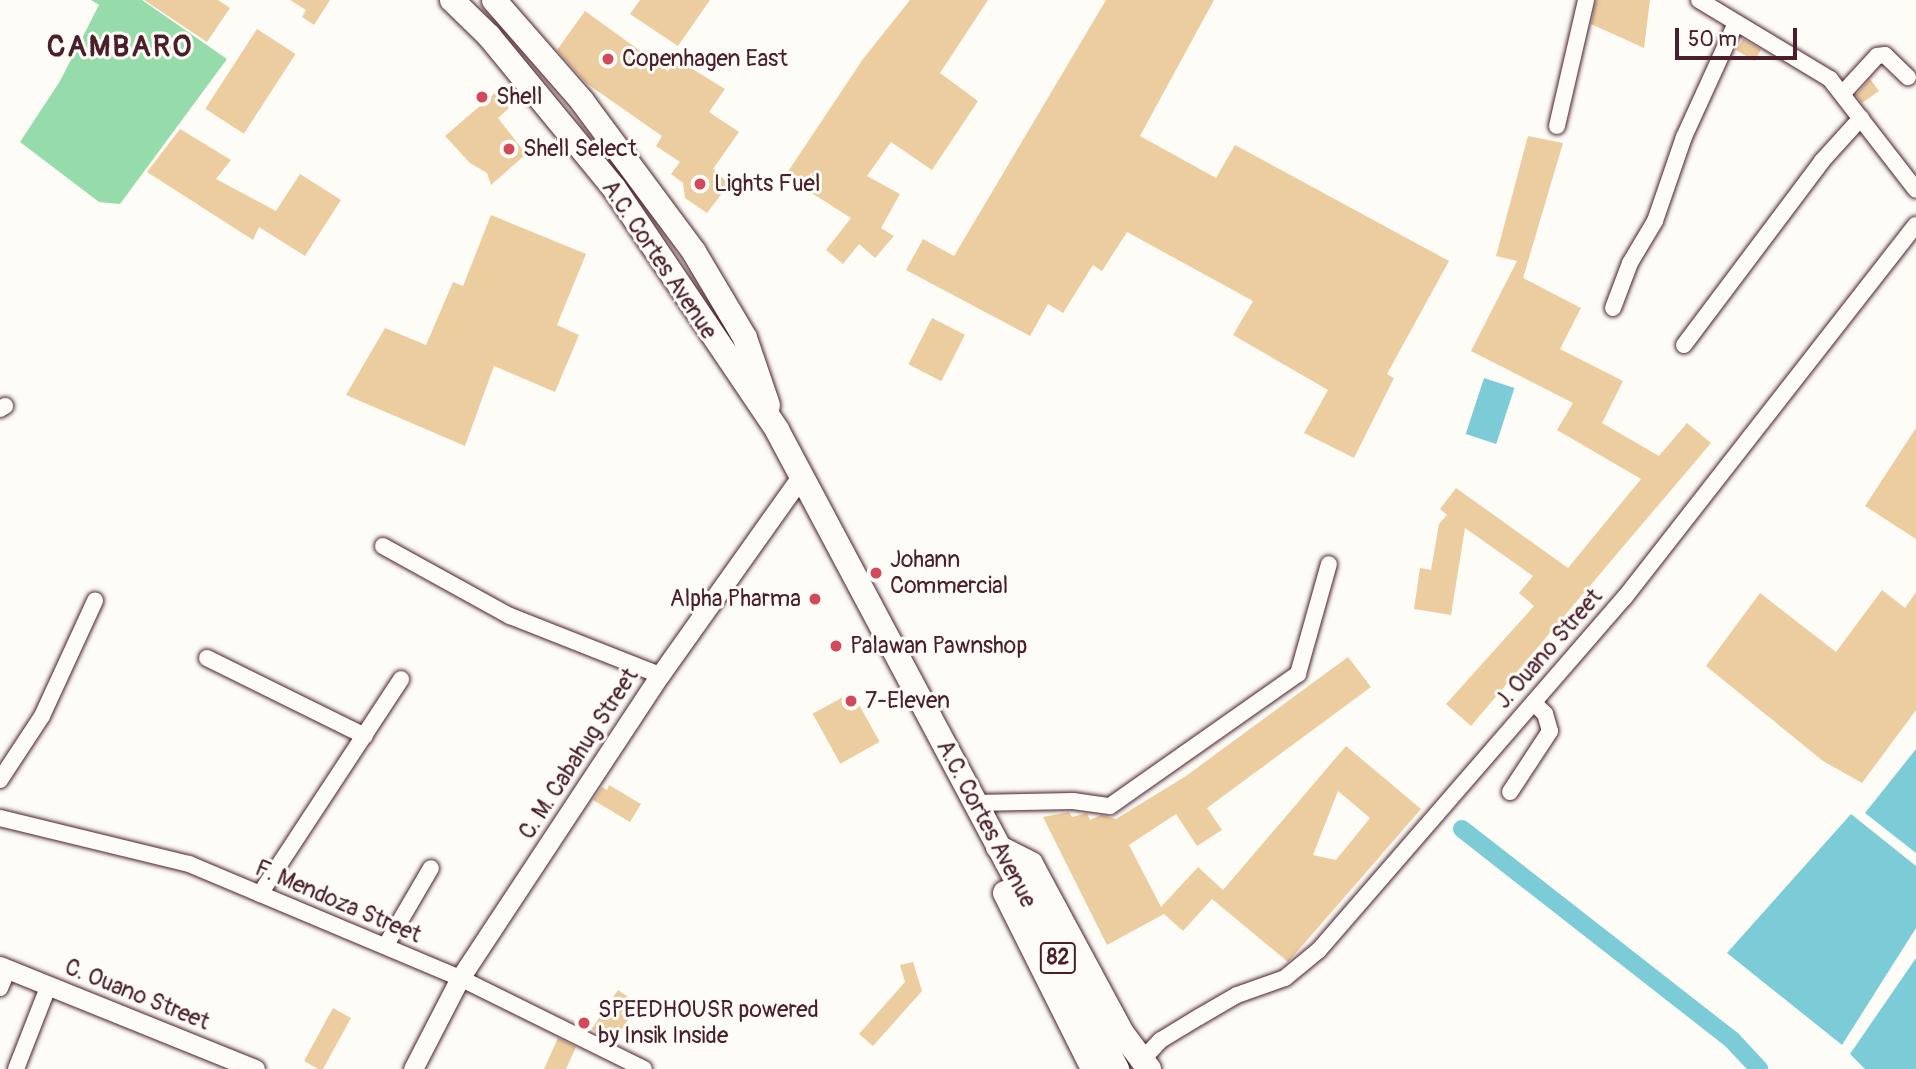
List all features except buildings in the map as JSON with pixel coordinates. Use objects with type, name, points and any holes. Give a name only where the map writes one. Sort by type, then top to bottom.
[{"type":"main road","name":"A.C. Cortes Avenue","points":[[452,0],[489,37],[614,188],[777,430],[998,847],[1098,1069]]},
{"type":"main road","name":"A.C. Cortes Avenue","points":[[494,0],[582,101],[694,252],[745,338],[777,430]]},
{"type":"main road","points":[[831,528],[825,552],[957,797],[1098,1069]]},
{"type":"main road","points":[[998,847],[1031,864],[1122,1033],[1146,1064]]},
{"type":"street","points":[[1557,126],[1586,0]]},
{"type":"street","points":[[1699,0],[1830,79],[1844,92],[1916,190]]},
{"type":"street","points":[[1613,308],[1630,263],[1655,221],[1684,137],[1736,23]]},
{"type":"street","points":[[1844,92],[1877,56],[1885,55],[1908,77]]},
{"type":"street","points":[[1684,345],[1822,161],[1861,118]]},
{"type":"street","name":"J. Ouano Street","points":[[1146,1064],[1161,1040],[1237,995],[1302,967],[1534,703],[1717,482],[1916,225]]},
{"type":"street","name":"C. M. Cabahug Street","points":[[413,1069],[460,978],[660,675],[802,475]]},
{"type":"street","points":[[383,546],[510,616],[660,675]]},
{"type":"street","points":[[974,803],[1073,801],[1110,806],[1298,674],[1329,564]]},
{"type":"street","points":[[0,780],[42,716],[95,601]]},
{"type":"street","points":[[208,658],[365,736]]},
{"type":"street","points":[[260,894],[401,679]]},
{"type":"street","points":[[1510,792],[1550,732],[1545,714],[1534,703]]},
{"type":"street","name":"F. Mendoza Street","points":[[0,818],[189,864],[460,978],[644,1069]]},
{"type":"street","points":[[386,945],[431,869]]},
{"type":"street","points":[[0,988],[4,968]]},
{"type":"street","name":"C. Ouano Street","points":[[4,968],[255,1069]]},
{"type":"street","points":[[16,1069],[49,985]]},
{"type":"green space","points":[[91,0],[142,0],[227,59],[120,204],[99,202],[20,142],[60,81],[99,5]]},
{"type":"water","points":[[1484,378],[1514,388],[1496,444],[1466,434]]},
{"type":"water","points":[[1916,749],[1916,853],[1865,813]]},
{"type":"water","points":[[1851,814],[1916,866],[1916,928],[1842,1045],[1727,953]]},
{"type":"water","points":[[1916,958],[1916,1069],[1865,1069],[1850,1054]]},
{"type":"waterway","points":[[1462,829],[1732,1040],[1759,1069]]},
{"type":"place","name":"Copenhagen East","points":[[608,59]]},
{"type":"place","name":"Shell","points":[[482,97]]},
{"type":"place","name":"Shell Select","points":[[509,149]]},
{"type":"place","name":"Lights Fuel","points":[[700,184]]},
{"type":"place","name":"Johann Commercial","points":[[876,573]]},
{"type":"place","name":"Alpha Pharma","points":[[815,599]]},
{"type":"place","name":"Palawan Pawnshop","points":[[836,646]]},
{"type":"place","name":"7-Eleven","points":[[851,701]]},
{"type":"place","name":"SPEEDHOUSR powered by Insik Inside","points":[[584,1023]]},
{"type":"district","name":"CAMBARO","points":[[120,47]]}]
